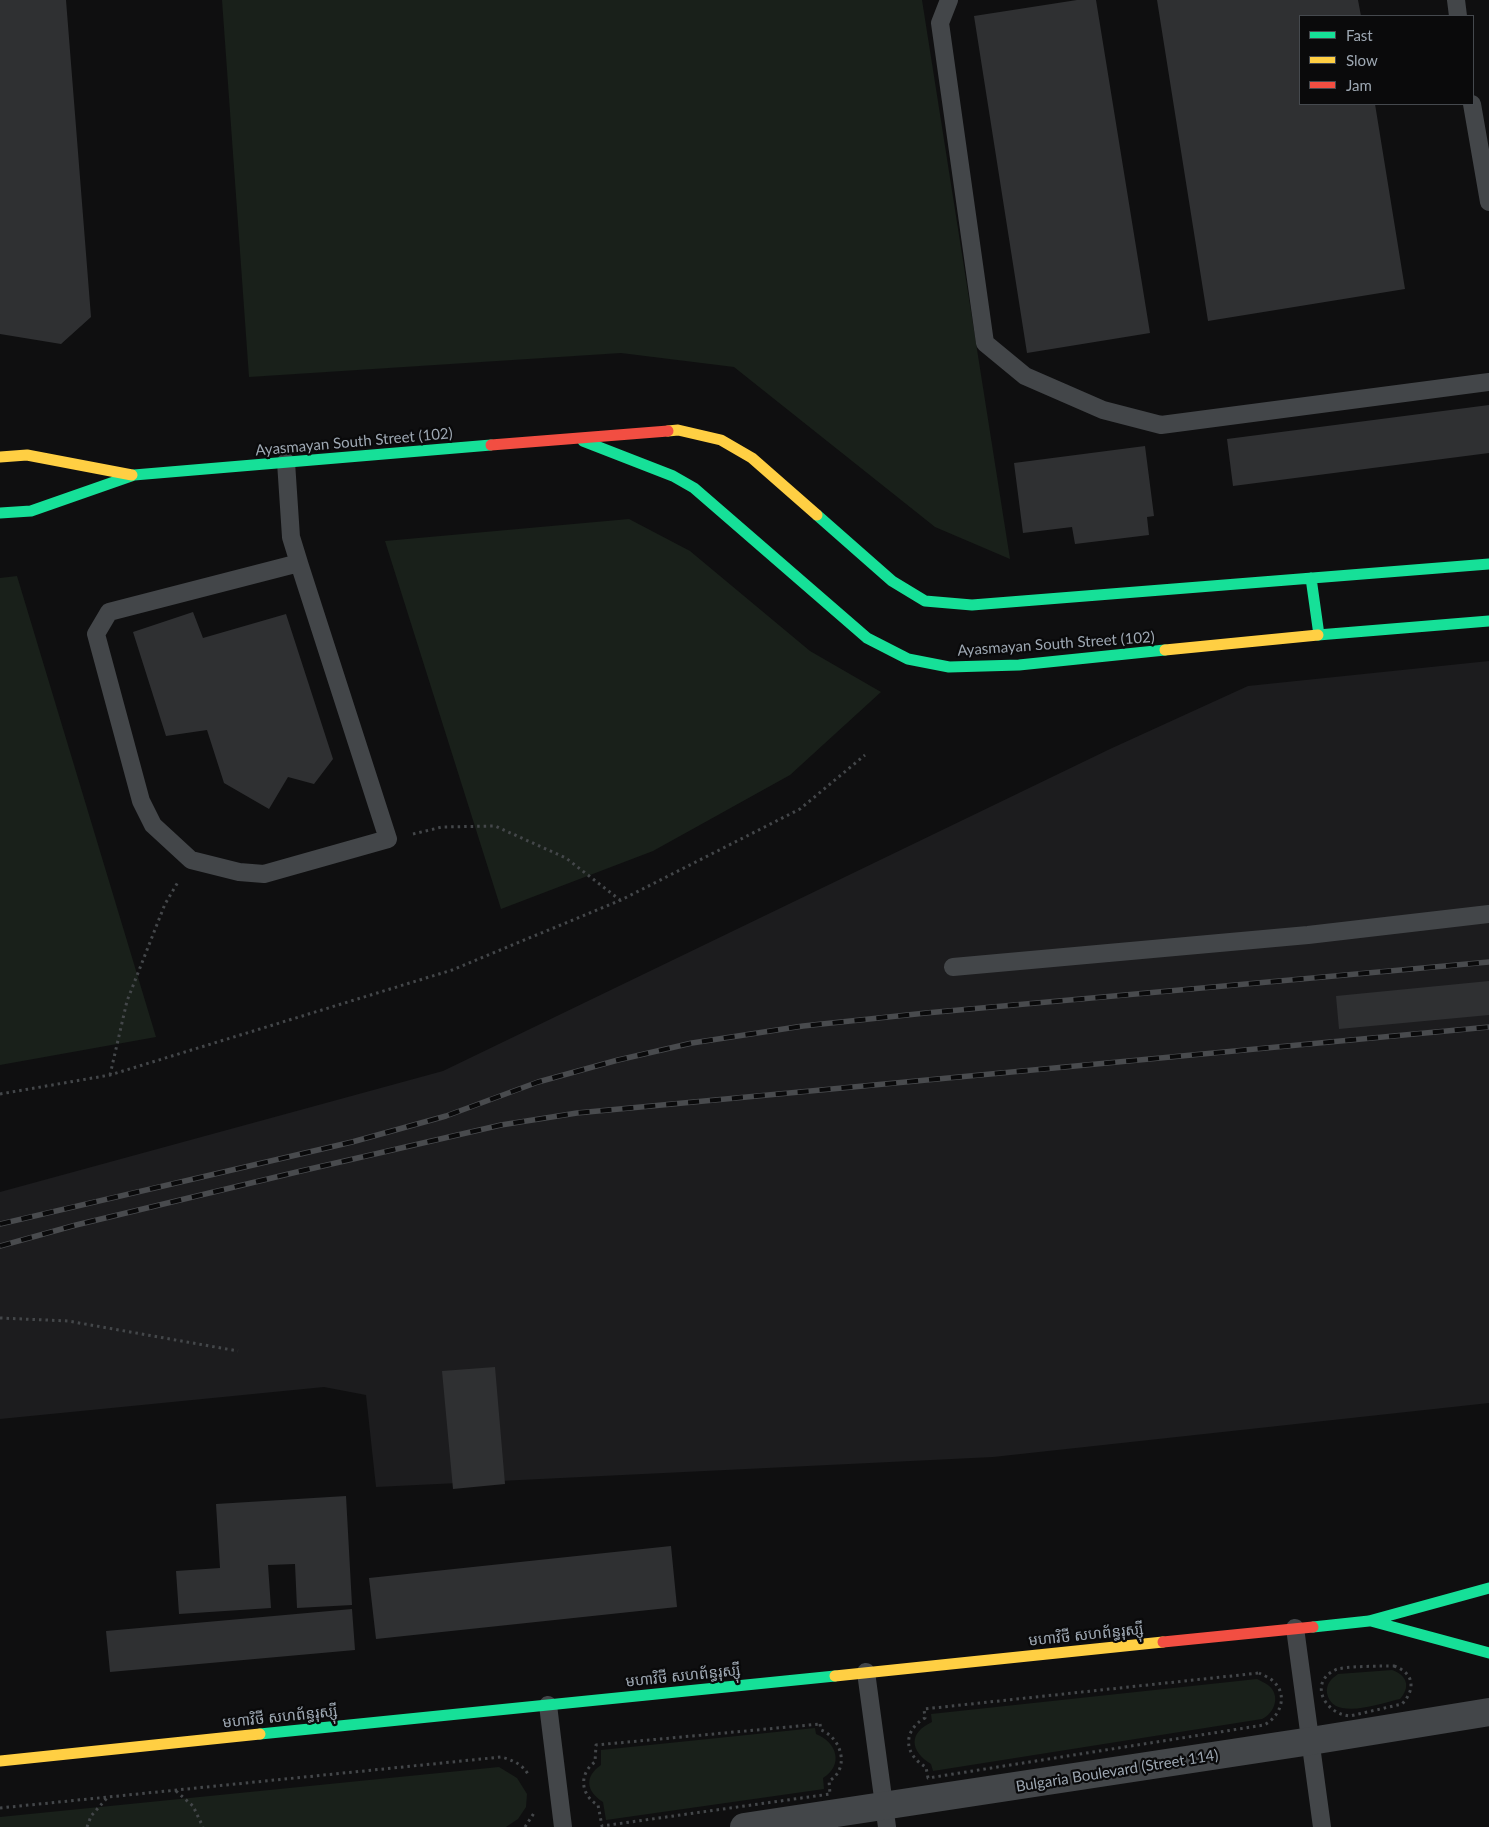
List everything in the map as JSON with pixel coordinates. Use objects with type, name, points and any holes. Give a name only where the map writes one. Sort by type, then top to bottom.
[{"type":"main road","name":"Ayasmayan South Street (102)","points":[[0,513],[32,511],[134,475],[678,430],[721,440],[752,458],[892,581],[925,601],[972,605],[1489,564]]},
{"type":"main road","name":"Ayasmayan South Street (102)","points":[[577,439],[674,476],[694,488],[867,638],[908,659],[948,667],[1019,665],[1319,635],[1489,621]]},
{"type":"main road","name":"Ayasmayan South Street (102)","points":[[0,457],[26,455],[134,475]]},
{"type":"main road","points":[[1311,578],[1319,635]]},
{"type":"main road","name":"មហាវិថី សហព័ន្ធរុស្ស៊ី","points":[[0,1761],[1369,1621],[1489,1588]]},
{"type":"main road","name":"មហាវិថី សហព័ន្ធរុស្ស៊ី","points":[[1369,1621],[1489,1653]]},
{"type":"street","name":"Bulgaria Boulevard (Street 114)","points":[[744,1827],[886,1816],[1310,1741],[1489,1712]]},
{"type":"lane","points":[[949,0],[940,23],[986,343],[1025,376],[1103,410],[1160,425],[1489,382]]},
{"type":"lane","points":[[1456,0],[1458,15]]},
{"type":"lane","points":[[1472,105],[1484,140],[1488,192]]},
{"type":"lane","points":[[286,462],[291,537],[300,563],[388,839],[264,874],[239,872],[191,860],[153,824],[141,801],[96,634],[109,612],[300,563]]},
{"type":"lane","points":[[953,967],[1308,935],[1489,914]]},
{"type":"lane","points":[[1295,1628],[1322,1827]]},
{"type":"lane","points":[[866,1672],[886,1816]]},
{"type":"lane","points":[[548,1705],[563,1827]]},
{"type":"path","points":[[0,1094],[110,1075],[452,970],[621,900],[800,809],[865,754]]},
{"type":"path","points":[[388,839],[442,827],[495,826],[566,858],[621,900]]},
{"type":"path","points":[[110,1075],[127,1002],[165,904],[191,860]]},
{"type":"path","points":[[0,1318],[68,1321],[238,1351]]},
{"type":"path","points":[[1394,1666],[1403,1669],[1409,1676],[1412,1687],[1408,1698],[1402,1704],[1343,1716],[1332,1710],[1325,1703],[1321,1693],[1322,1685],[1327,1676],[1336,1669],[1394,1666]]},
{"type":"path","points":[[1259,1673],[1274,1681],[1281,1693],[1281,1704],[1278,1713],[1264,1725],[928,1778],[926,1767],[913,1757],[909,1748],[908,1737],[913,1727],[925,1718],[924,1709],[1259,1673]]},
{"type":"path","points":[[820,1724],[821,1730],[830,1735],[839,1744],[841,1754],[840,1768],[834,1778],[829,1780],[830,1794],[602,1826],[598,1805],[588,1797],[583,1786],[584,1775],[595,1762],[596,1745],[820,1724]]},
{"type":"path","points":[[0,1808],[501,1757],[514,1761],[526,1770],[530,1777]]},
{"type":"path","points":[[176,1790],[193,1806],[203,1827]]},
{"type":"path","points":[[87,1827],[91,1816],[107,1797]]},
{"type":"path","points":[[525,1827],[535,1810]]},
{"type":"shaded area","points":[[222,0],[922,0],[1010,559],[935,527],[734,367],[621,353],[249,377]]},
{"type":"shaded area","points":[[629,519],[690,551],[810,651],[881,692],[790,775],[653,851],[501,909],[385,541]]},
{"type":"shaded area","points":[[17,576],[156,1037],[0,1065],[0,578]]},
{"type":"shaded area","points":[[1489,661],[1489,1403],[993,1457],[376,1487],[366,1395],[324,1387],[0,1419],[0,1192],[443,1071],[1110,749],[1248,686]]},
{"type":"shaded area","points":[[1392,1670],[1401,1675],[1406,1682],[1406,1690],[1400,1699],[1370,1707],[1347,1709],[1338,1707],[1331,1702],[1327,1693],[1328,1684],[1338,1674]]},
{"type":"shaded area","points":[[1257,1679],[1272,1689],[1275,1699],[1275,1704],[1270,1713],[1262,1719],[933,1771],[931,1764],[919,1754],[916,1748],[916,1737],[924,1726],[932,1722],[931,1714]]},
{"type":"shaded area","points":[[815,1728],[816,1734],[829,1742],[833,1748],[836,1760],[830,1773],[823,1778],[824,1789],[606,1820],[603,1802],[590,1789],[589,1784],[592,1774],[601,1765],[601,1750]]},
{"type":"shaded area","points":[[499,1767],[517,1778],[527,1794],[526,1807],[518,1819],[506,1827],[0,1827],[0,1817]]},
{"type":"building","points":[[0,0],[66,0],[91,317],[61,344],[0,334]]},
{"type":"building","points":[[1077,0],[1096,0],[1150,333],[1027,353],[974,16]]},
{"type":"building","points":[[1157,0],[1358,0],[1361,15],[1299,15],[1299,105],[1375,105],[1405,289],[1208,321]]},
{"type":"building","points":[[1489,405],[1489,453],[1233,486],[1227,439]]},
{"type":"building","points":[[1145,446],[1154,516],[1147,517],[1149,535],[1075,544],[1072,527],[1023,533],[1014,463]]},
{"type":"building","points":[[193,612],[203,638],[286,614],[333,759],[314,784],[288,777],[269,809],[224,783],[207,730],[166,736],[133,632]]},
{"type":"building","points":[[1489,981],[1489,1015],[1339,1029],[1336,996]]},
{"type":"building","points":[[495,1367],[505,1484],[453,1489],[442,1371]]},
{"type":"building","points":[[346,1496],[352,1605],[297,1608],[295,1564],[268,1565],[271,1608],[179,1614],[176,1571],[220,1568],[216,1504]]},
{"type":"building","points":[[671,1546],[677,1607],[376,1639],[369,1578]]},
{"type":"building","points":[[352,1609],[355,1650],[110,1672],[106,1631]]},
{"type":"railway","points":[[0,1224],[352,1142],[446,1116],[538,1082],[618,1060],[692,1043],[803,1026],[926,1013],[1489,962]]},
{"type":"railway","points":[[0,1246],[76,1225],[301,1171],[501,1125],[577,1113],[1489,1027]]},
{"type":"traffic: fast","points":[[583,441],[673,476],[694,488],[867,638],[908,659],[949,667],[1019,665],[1165,650]]},
{"type":"traffic: fast","points":[[0,513],[31,511],[134,475],[491,445]]},
{"type":"traffic: fast","points":[[817,515],[892,581],[925,601],[972,605],[1489,564]]},
{"type":"traffic: fast","points":[[1311,578],[1319,635]]},
{"type":"traffic: fast","points":[[1318,635],[1489,621]]},
{"type":"traffic: fast","points":[[1313,1627],[1369,1621],[1489,1588]]},
{"type":"traffic: fast","points":[[1371,1621],[1489,1653]]},
{"type":"traffic: fast","points":[[260,1734],[835,1676]]},
{"type":"traffic: slow","points":[[668,431],[678,430],[721,440],[752,458],[817,515]]},
{"type":"traffic: slow","points":[[0,457],[27,455],[132,475]]},
{"type":"traffic: slow","points":[[1165,650],[1318,635]]},
{"type":"traffic: slow","points":[[835,1676],[1163,1642]]},
{"type":"traffic: slow","points":[[0,1761],[260,1734]]},
{"type":"traffic: jam","points":[[491,445],[668,431]]},
{"type":"traffic: jam","points":[[1163,1642],[1313,1627]]}]
